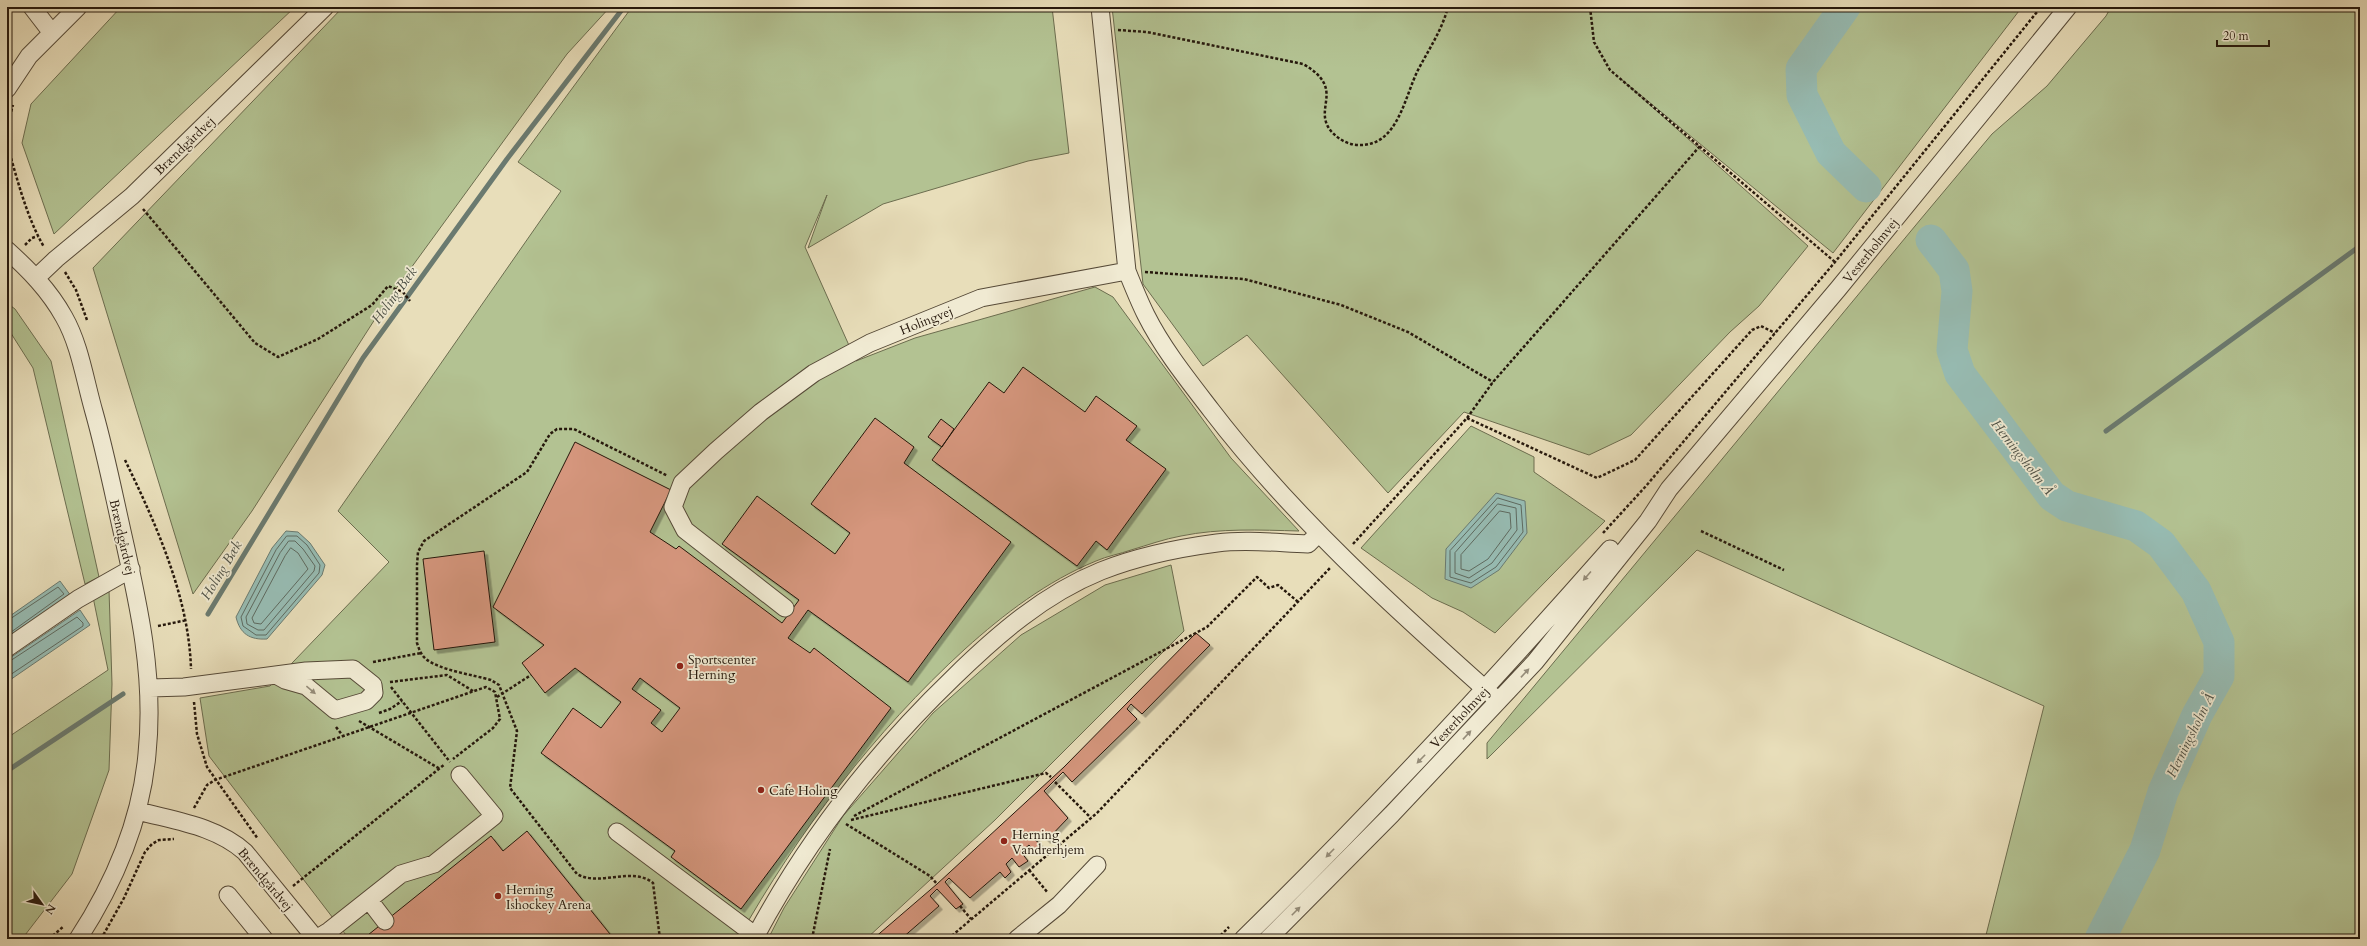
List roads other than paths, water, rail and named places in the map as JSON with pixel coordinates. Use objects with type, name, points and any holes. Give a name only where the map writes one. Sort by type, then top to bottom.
[{"type":"street","points":[[32,7],[52,33]]},
{"type":"street","points":[[7,89],[29,56],[78,7]]},
{"type":"street","name":"Brændgårdvej","points":[[37,277],[56,259],[132,196],[325,7]]},
{"type":"street","points":[[1100,7],[1127,271],[1146,316],[1184,375],[1234,440],[1318,534],[1400,614],[1499,701]]},
{"type":"street","name":"Vesterholmvej","points":[[1268,939],[1392,814],[1499,701],[1570,620],[1609,568],[1648,521],[1669,489],[1838,289],[2068,7]]},
{"type":"street","name":"Brændgårdvej","points":[[7,250],[37,277],[65,318],[75,343],[100,433],[131,569],[143,630],[150,688],[147,756],[138,811],[126,850],[113,879],[98,909],[78,939]]},
{"type":"street","name":"Holingvej","points":[[785,608],[685,530],[674,508],[682,483],[761,412],[814,373],[870,343],[981,298],[1127,271]]},
{"type":"street","name":"Vesterholmvej","points":[[1243,939],[1326,857],[1485,690],[1639,516],[1669,489]]},
{"type":"street","points":[[617,832],[755,937],[773,904],[832,813],[882,751],[921,709],[987,645],[1041,603],[1101,571],[1159,554],[1218,542],[1247,541],[1308,544],[1318,534]]},
{"type":"street","points":[[7,648],[78,599],[131,569]]},
{"type":"street","points":[[150,688],[192,685],[306,671],[353,669],[373,685],[374,693],[366,701],[335,710],[306,686],[285,680],[276,675]]},
{"type":"street","points":[[313,938],[329,931],[401,874],[434,864],[494,816],[460,775]]},
{"type":"street","name":"Brændgårdvej","points":[[138,811],[212,830],[234,842],[245,852],[313,938]]},
{"type":"street","points":[[1018,938],[1059,905],[1097,865]]},
{"type":"street","points":[[228,895],[264,939]]},
{"type":"street","points":[[369,900],[385,921]]},
{"type":"water","points":[[1496,493],[1525,501],[1527,533],[1499,570],[1471,588],[1445,579],[1446,549]]},
{"type":"water","points":[[286,531],[298,532],[310,543],[325,565],[322,575],[267,639],[251,637],[240,628],[236,617],[272,548]]},
{"type":"water","points":[[60,581],[71,596],[7,640],[7,618]]},
{"type":"water","points":[[80,610],[90,625],[7,682],[7,660]]},
{"type":"waterway","name":"Holing Bæk","points":[[208,614],[363,358],[507,159],[624,7]]},
{"type":"waterway","name":"Herningsholm Å","points":[[1845,7],[1801,69],[1802,95],[1831,153],[1866,187]]},
{"type":"waterway","name":"Herningsholm Å","points":[[1931,240],[1954,270],[1957,291],[1952,350],[1960,374],[2052,496],[2067,506],[2136,526],[2161,544],[2196,591],[2219,642],[2219,676],[2197,715],[2163,792],[2145,850],[2100,939]]},
{"type":"waterway","points":[[2106,431],[2360,246]]},
{"type":"waterway","name":"Holing Bæk","points":[[7,771],[123,694]]},
{"type":"place","name":"Sportscenter Herning","points":[[680,666]]},
{"type":"place","name":"Cafe Holing","points":[[761,790]]},
{"type":"place","name":"Herning Vandrerhjem","points":[[1004,841]]},
{"type":"place","name":"Herning Ishockey Arena","points":[[498,896]]}]
